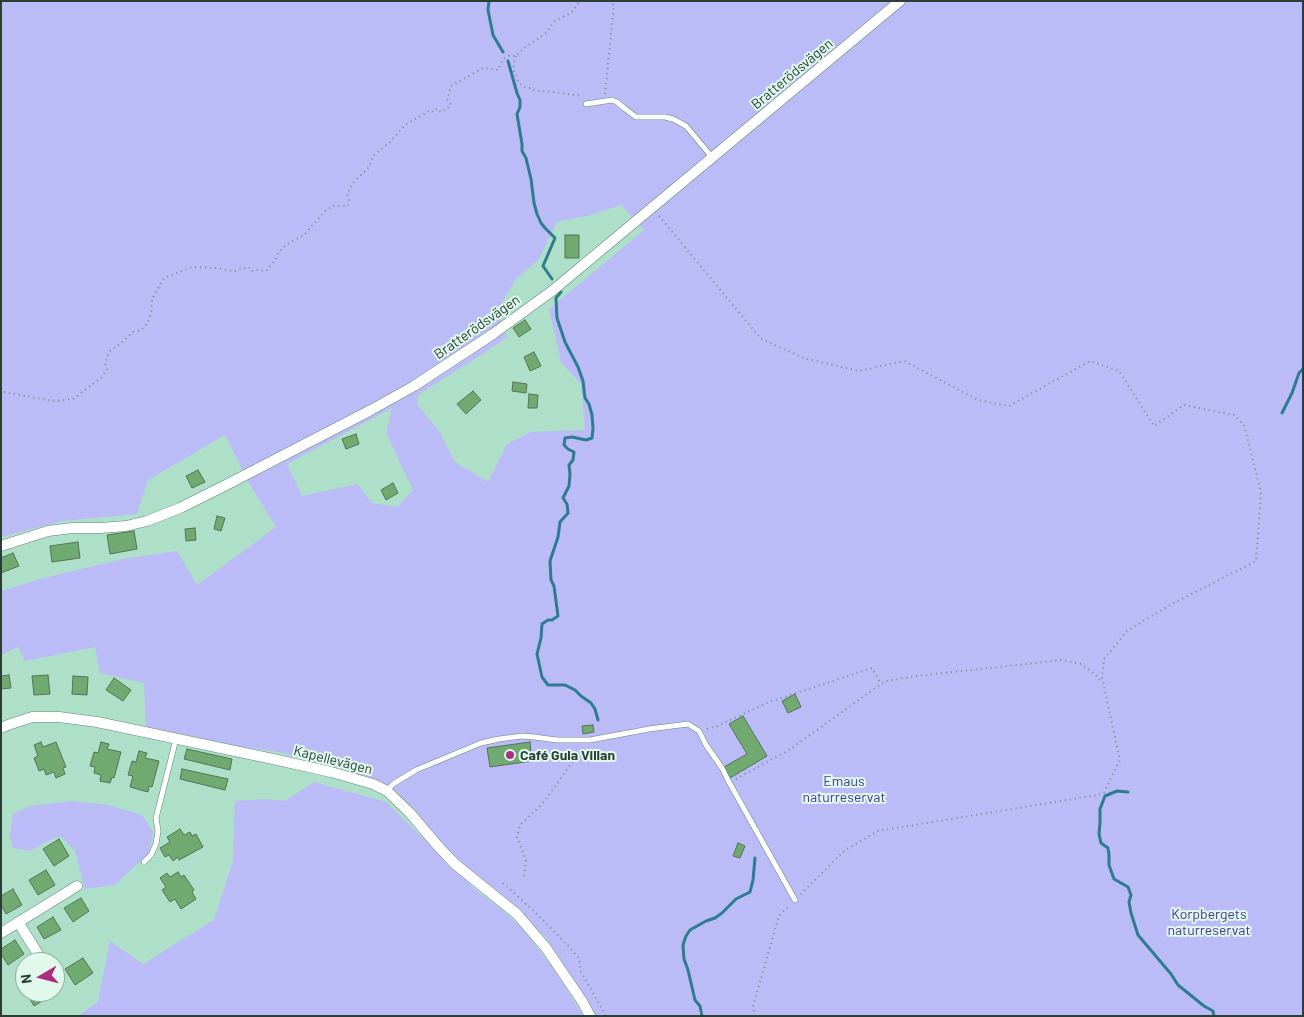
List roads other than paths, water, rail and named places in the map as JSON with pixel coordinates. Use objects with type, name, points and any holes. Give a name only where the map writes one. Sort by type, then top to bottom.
[{"type":"street","name":"Bratterödsvägen","points":[[1,546],[48,531],[126,526],[147,521],[180,508],[371,410],[420,382],[500,329],[552,291],[900,1]]},
{"type":"street","name":"Kapellevägen","points":[[1,728],[32,718],[59,717],[96,722],[330,772],[373,784],[387,791],[410,813],[455,864],[517,914],[546,948],[590,1016]]},
{"type":"street","points":[[1,933],[77,886]]},
{"type":"street","points":[[18,922],[37,952]]},
{"type":"lane","points":[[586,104],[612,100],[618,102],[636,117],[665,117],[673,119],[686,126],[712,157]]},
{"type":"lane","points":[[387,791],[393,784],[416,770],[481,743],[522,736],[557,740],[590,740],[688,724],[700,731],[706,745],[722,768],[795,900]]},
{"type":"lane","points":[[144,862],[151,855],[156,844],[158,831],[156,818],[176,739]]},
{"type":"waterway","points":[[489,1],[488,10],[493,35],[503,52]]},
{"type":"waterway","points":[[508,61],[520,100],[517,114],[522,151],[526,158],[531,179],[534,203],[541,223],[555,238],[543,266],[552,279]]},
{"type":"waterway","points":[[561,292],[556,298],[557,318],[565,342],[583,381],[585,398],[592,415],[593,428],[592,438],[586,440],[572,437],[565,438],[564,445],[574,452],[573,460],[569,465],[569,486],[563,498],[567,504],[568,513],[560,522],[558,537],[550,561],[551,580],[554,586],[558,616],[542,624],[537,654],[542,677],[548,685],[565,685],[575,690],[591,703],[598,720]]},
{"type":"waterway","points":[[1282,413],[1299,373],[1303,369]]},
{"type":"waterway","points":[[1128,792],[1117,791],[1105,796],[1100,809],[1099,834],[1101,843],[1108,848],[1109,865],[1114,879],[1128,887],[1131,895],[1129,902],[1131,913],[1138,935],[1178,985],[1213,1011],[1214,1016]]},
{"type":"waterway","points":[[702,1016],[700,1006],[695,1000],[684,959],[683,945],[686,936],[690,930],[715,918],[736,899],[750,892],[755,858]]},
{"type":"place","name":"Café Gula Villan","points":[[510,755]]},
{"type":"park label","name":"Emaus naturreservat","points":[[844,790]]},
{"type":"park label","name":"Korpbergets naturreservat","points":[[1209,922]]}]
